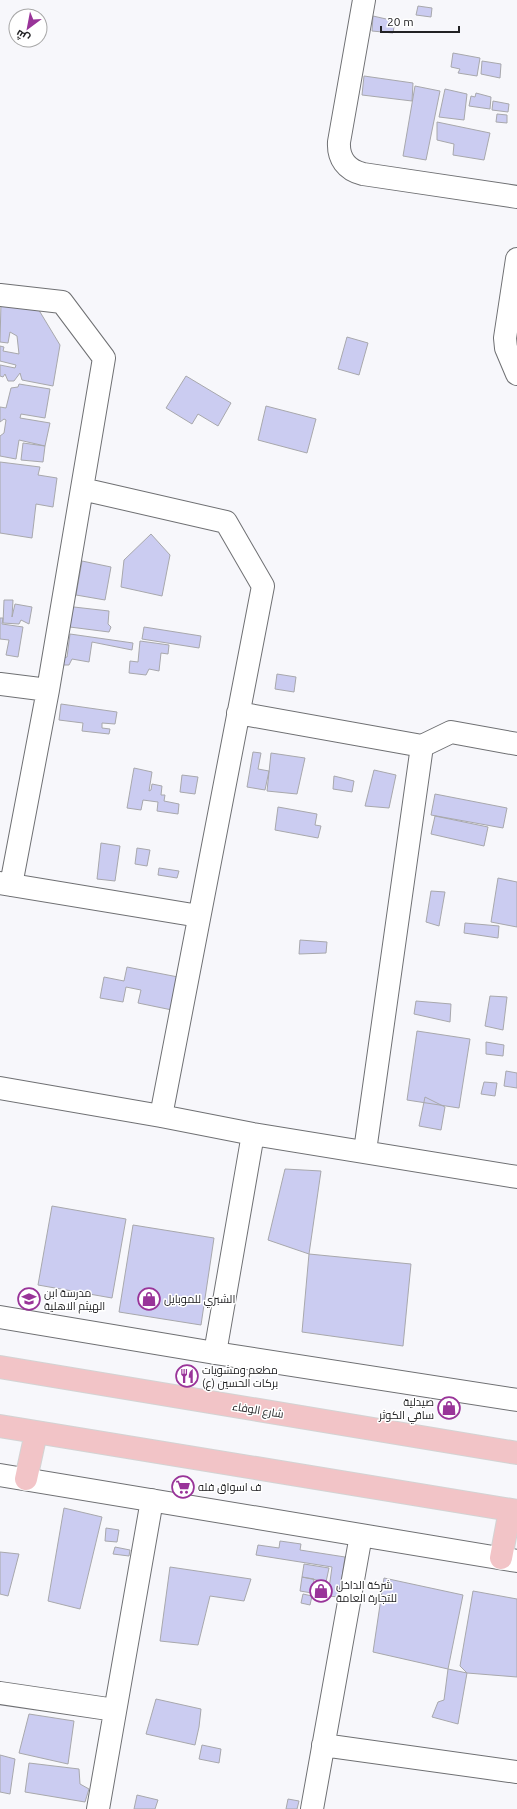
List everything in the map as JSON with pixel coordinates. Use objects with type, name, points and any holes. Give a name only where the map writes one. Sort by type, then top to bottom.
[{"type":"main road","name":"شارع الوفاء","points":[[0,1367],[517,1452]]},
{"type":"main road","points":[[0,1426],[514,1511],[509,1560]]},
{"type":"main road","points":[[26,1479],[36,1433]]},
{"type":"street","points":[[364,0],[338,149],[344,163],[356,172],[363,174],[517,197]]},
{"type":"street","points":[[517,259],[505,338],[506,348],[517,374]]},
{"type":"street","points":[[0,295],[62,302],[104,358],[48,690],[6,884],[199,916]]},
{"type":"street","points":[[82,489],[226,522],[263,586],[161,1116]]},
{"type":"street","points":[[0,684],[48,690]]},
{"type":"street","points":[[238,713],[422,746],[451,732],[517,744]]},
{"type":"street","points":[[365,1151],[422,746]]},
{"type":"street","points":[[0,1088],[161,1116],[253,1134],[365,1151],[517,1177]]},
{"type":"street","points":[[215,1353],[253,1134]]},
{"type":"street","points":[[0,1317],[215,1353],[517,1400]]},
{"type":"street","points":[[0,1474],[509,1560]]},
{"type":"street","points":[[98,1809],[152,1500]]},
{"type":"street","points":[[312,1809],[361,1535]]},
{"type":"street","points":[[0,1694],[115,1710]]},
{"type":"street","points":[[323,1745],[517,1772]]},
{"type":"building","points":[[418,6],[432,8],[431,17],[416,15]]},
{"type":"building","points":[[373,16],[395,21],[393,33],[372,31]]},
{"type":"building","points":[[453,53],[480,58],[477,76],[458,73],[460,69],[451,67]]},
{"type":"building","points":[[482,61],[501,64],[500,78],[481,74]]},
{"type":"building","points":[[364,76],[413,83],[412,101],[362,95]]},
{"type":"building","points":[[415,86],[440,91],[426,160],[403,156]]},
{"type":"building","points":[[445,89],[467,94],[464,120],[439,117]]},
{"type":"building","points":[[476,93],[491,97],[490,109],[469,106],[471,96],[475,97]]},
{"type":"building","points":[[493,101],[509,104],[508,112],[492,110]]},
{"type":"building","points":[[497,114],[507,115],[507,123],[496,122]]},
{"type":"building","points":[[437,122],[490,133],[484,160],[453,155],[454,144],[437,140]]},
{"type":"building","points":[[1,302],[37,307],[60,345],[53,386],[22,380],[20,373],[14,381],[8,381],[5,374],[3,377],[0,376],[0,365],[15,368],[16,365],[0,361],[0,346],[4,347],[3,351],[19,354],[17,336],[10,332],[8,343],[0,342]]},
{"type":"building","points":[[347,337],[368,343],[359,375],[338,369]]},
{"type":"building","points":[[186,376],[231,403],[218,426],[198,414],[192,424],[166,408]]},
{"type":"building","points":[[19,384],[50,389],[45,418],[21,414],[20,418],[50,423],[45,446],[19,440],[16,459],[0,456],[0,436],[4,433],[6,420],[4,419],[0,422],[0,407],[6,408],[11,388],[18,387]]},
{"type":"building","points":[[266,406],[316,419],[307,453],[258,440]]},
{"type":"building","points":[[23,443],[45,446],[43,462],[21,460]]},
{"type":"building","points":[[0,462],[40,467],[38,475],[57,478],[53,507],[36,504],[32,538],[0,533]]},
{"type":"building","points":[[151,534],[170,555],[162,596],[121,587],[124,560]]},
{"type":"building","points":[[82,561],[111,567],[105,600],[76,595]]},
{"type":"building","points":[[4,600],[13,600],[12,617],[15,604],[32,607],[29,624],[21,620],[19,624],[3,623]]},
{"type":"building","points":[[65,606],[109,611],[108,624],[111,627],[109,632],[62,626]]},
{"type":"building","points":[[0,618],[3,618],[2,624],[23,627],[18,657],[6,655],[9,640],[0,639]]},
{"type":"building","points":[[144,627],[201,636],[199,648],[142,639]]},
{"type":"building","points":[[70,634],[133,643],[132,650],[92,642],[89,662],[72,659],[69,665],[62,665],[63,658],[67,657]]},
{"type":"building","points":[[140,641],[169,645],[168,654],[161,653],[159,671],[149,669],[146,675],[129,673],[130,661],[138,662]]},
{"type":"building","points":[[277,674],[296,677],[294,692],[275,689]]},
{"type":"building","points":[[61,704],[117,712],[115,724],[102,723],[102,728],[110,729],[109,734],[82,731],[83,723],[59,720]]},
{"type":"building","points":[[253,752],[261,753],[258,769],[269,771],[265,790],[247,787]]},
{"type":"building","points":[[271,753],[305,758],[297,794],[267,791]]},
{"type":"building","points":[[134,768],[152,772],[149,791],[151,790],[152,784],[162,786],[161,795],[165,795],[164,801],[179,804],[178,814],[157,811],[158,802],[143,800],[141,810],[127,808]]},
{"type":"building","points":[[374,770],[396,775],[389,808],[365,806]]},
{"type":"building","points":[[182,775],[198,777],[195,794],[180,792]]},
{"type":"building","points":[[334,776],[354,781],[352,792],[333,789]]},
{"type":"building","points":[[435,794],[507,808],[503,828],[431,815]]},
{"type":"building","points":[[278,807],[317,814],[315,825],[321,826],[318,838],[275,830]]},
{"type":"building","points":[[435,816],[488,827],[484,846],[431,834]]},
{"type":"building","points":[[101,843],[120,846],[115,881],[97,879]]},
{"type":"building","points":[[137,848],[150,850],[147,866],[135,864]]},
{"type":"building","points":[[159,868],[179,871],[177,878],[158,875]]},
{"type":"building","points":[[498,878],[517,882],[517,927],[491,922]]},
{"type":"building","points":[[431,891],[445,892],[439,926],[426,922]]},
{"type":"building","points":[[465,923],[499,926],[498,938],[464,933]]},
{"type":"building","points":[[300,940],[327,942],[326,953],[299,954]]},
{"type":"building","points":[[127,967],[178,977],[172,1010],[138,1003],[141,990],[126,987],[123,1002],[100,998],[104,977],[124,981]]},
{"type":"building","points":[[490,996],[507,997],[503,1030],[485,1026]]},
{"type":"building","points":[[416,1001],[451,1004],[450,1022],[414,1014]]},
{"type":"building","points":[[417,1031],[470,1039],[459,1108],[407,1100]]},
{"type":"building","points":[[486,1042],[504,1045],[503,1056],[486,1054]]},
{"type":"building","points":[[506,1071],[517,1073],[517,1088],[504,1086]]},
{"type":"building","points":[[484,1082],[497,1083],[495,1096],[481,1094]]},
{"type":"building","points":[[425,1097],[445,1107],[441,1130],[419,1126]]},
{"type":"building","points":[[285,1169],[321,1171],[309,1254],[268,1240]]},
{"type":"building","points":[[52,1206],[126,1219],[112,1298],[38,1285]]},
{"type":"building","points":[[133,1225],[214,1238],[201,1325],[119,1312]]},
{"type":"building","points":[[309,1254],[411,1264],[403,1346],[302,1332]]},
{"type":"building","points":[[64,1508],[102,1517],[80,1609],[48,1601]]},
{"type":"building","points":[[106,1528],[119,1530],[117,1542],[105,1541]]},
{"type":"building","points":[[280,1541],[301,1544],[300,1550],[345,1557],[339,1597],[328,1596],[332,1567],[256,1555],[258,1545],[279,1548]]},
{"type":"building","points":[[115,1547],[130,1550],[129,1556],[113,1554]]},
{"type":"building","points":[[0,1552],[19,1554],[8,1596],[0,1594]]},
{"type":"building","points":[[304,1564],[329,1568],[326,1582],[302,1577]]},
{"type":"building","points":[[170,1567],[251,1579],[244,1601],[210,1596],[198,1645],[160,1641]]},
{"type":"building","points":[[302,1577],[314,1579],[312,1593],[300,1591]]},
{"type":"building","points":[[384,1578],[463,1595],[448,1669],[373,1652]]},
{"type":"building","points":[[473,1591],[517,1599],[517,1677],[467,1673],[460,1666]]},
{"type":"building","points":[[303,1594],[312,1596],[310,1605],[301,1603]]},
{"type":"building","points":[[448,1669],[467,1673],[458,1724],[432,1717],[438,1702],[444,1700]]},
{"type":"building","points":[[156,1699],[201,1709],[195,1745],[146,1734]]},
{"type":"building","points":[[29,1714],[74,1721],[68,1764],[19,1753]]},
{"type":"building","points":[[202,1745],[221,1749],[219,1763],[199,1759]]},
{"type":"building","points":[[0,1755],[15,1759],[10,1794],[0,1792]]},
{"type":"building","points":[[29,1763],[79,1769],[80,1784],[89,1789],[85,1802],[25,1792]]},
{"type":"building","points":[[137,1795],[158,1800],[155,1809],[134,1809]]},
{"type":"building","points":[[288,1799],[299,1801],[297,1809],[286,1809]]},
{"type":"place","name":"مدرسة ابن الهيثم الاهلية","points":[[29,1299]]},
{"type":"place","name":"الشبري للموبايل","points":[[149,1299]]},
{"type":"place","name":"مطعم ومشويات بركات الحسين (ع)","points":[[187,1376]]},
{"type":"place","name":"صيدلية ساقي الكوثر","points":[[449,1408]]},
{"type":"place","name":"ف اسواق فله","points":[[183,1487]]},
{"type":"place","name":"شركة الداخل للتجارة العامة","points":[[321,1591]]}]
